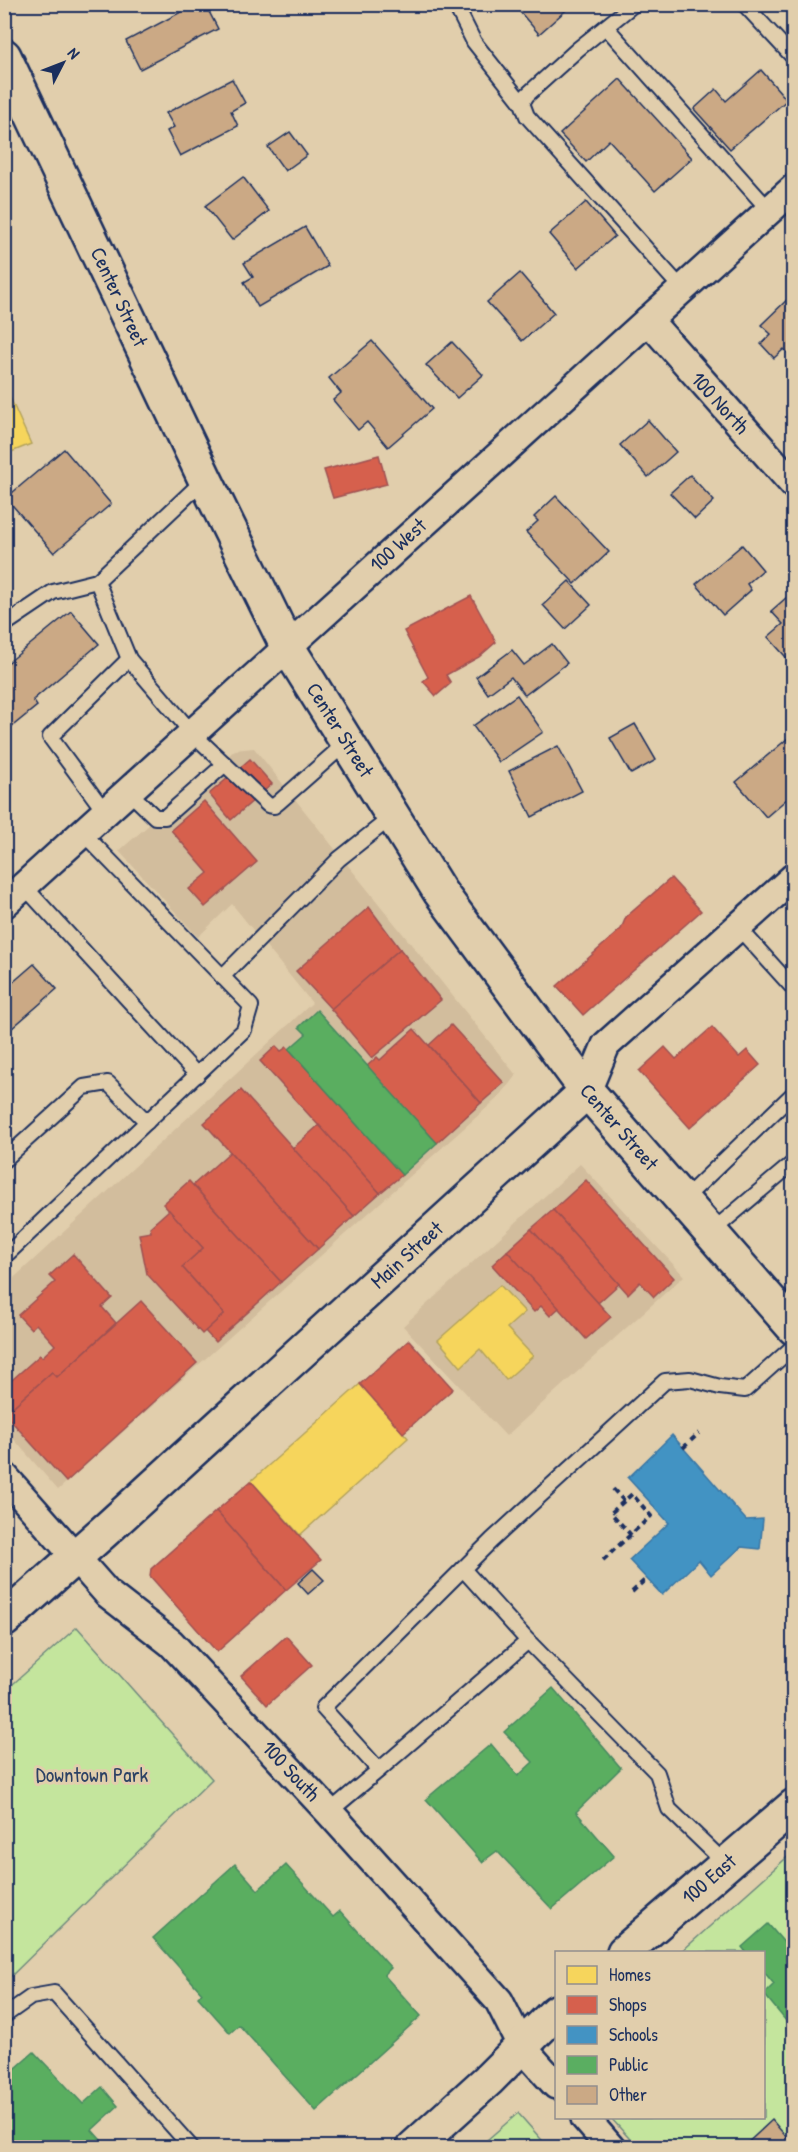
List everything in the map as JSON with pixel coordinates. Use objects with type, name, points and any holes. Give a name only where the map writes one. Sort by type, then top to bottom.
[{"type":"main road","name":"Center Street","points":[[4,56],[287,646],[440,892],[587,1090],[794,1328]]},
{"type":"main road","name":"Main Street","points":[[4,1620],[587,1090]]},
{"type":"main road","name":"100 East","points":[[626,1951],[794,1806]]},
{"type":"main road","points":[[413,2148],[522,2047],[555,2013]]},
{"type":"street","name":"100 West","points":[[4,904],[794,188]]},
{"type":"street","name":"100 North","points":[[648,320],[794,485]]},
{"type":"street","name":"Main Street","points":[[587,1090],[606,1045],[794,877]]},
{"type":"street","name":"100 South","points":[[4,1476],[118,1603],[171,1643],[329,1812],[499,2001],[522,2047],[555,2084]]},
{"type":"street","points":[[586,2119],[611,2148]]},
{"type":"lane","points":[[454,4],[474,42],[522,103],[527,116],[682,289]]},
{"type":"lane","points":[[522,103],[527,95],[634,4]]},
{"type":"lane","points":[[744,4],[794,58]]},
{"type":"lane","points":[[606,27],[769,210]]},
{"type":"lane","points":[[4,625],[53,592],[97,581],[205,479]]},
{"type":"lane","points":[[97,581],[129,658],[192,733],[268,805],[274,806],[348,741]]},
{"type":"lane","points":[[105,812],[50,737],[129,658]]},
{"type":"lane","points":[[128,791],[155,817],[165,817],[225,764]]},
{"type":"lane","points":[[222,977],[339,859],[393,816]]},
{"type":"lane","points":[[4,1257],[244,1030],[251,1006],[83,832]]},
{"type":"lane","points":[[24,886],[196,1076]]},
{"type":"lane","points":[[738,927],[794,989]]},
{"type":"lane","points":[[4,1160],[84,1087],[108,1083],[147,1122]]},
{"type":"lane","points":[[683,1200],[794,1093]]},
{"type":"lane","points":[[710,1233],[794,1162]]},
{"type":"lane","points":[[379,1770],[323,1708],[463,1569],[664,1381],[690,1379],[720,1387],[745,1390],[794,1346]]},
{"type":"lane","points":[[463,1569],[528,1641],[657,1773],[669,1809],[726,1864]]},
{"type":"lane","points":[[329,1812],[528,1641]]},
{"type":"lane","points":[[4,2016],[31,1997],[54,1993],[192,2148]]},
{"type":"path","points":[[683,1448],[699,1434]]},
{"type":"path","points":[[613,1489],[624,1501]]},
{"type":"path","points":[[603,1560],[631,1535],[651,1516],[632,1494],[611,1513],[631,1535]]},
{"type":"path","points":[[632,1592],[647,1578]]},
{"type":"shaded area","points":[[254,748],[516,1075],[500,1096],[58,1490],[5,1429],[4,1287],[312,1003],[232,904],[198,937],[119,851],[235,750]]},
{"type":"shaded area","points":[[580,1164],[684,1276],[506,1436],[403,1326]]},
{"type":"green space","name":"Downtown Park","points":[[77,1627],[212,1779],[5,1982],[5,1691]]},
{"type":"green space","points":[[793,1852],[793,2147],[637,2147],[612,2119],[765,2119],[765,1951],[682,1951]]},
{"type":"green space","points":[[518,2113],[548,2147],[479,2147]]},
{"type":"building: Homes","points":[[4,384],[31,444],[4,455]]},
{"type":"building: Homes","points":[[500,1285],[525,1312],[507,1328],[533,1356],[506,1380],[480,1349],[461,1367],[438,1340]]},
{"type":"building: Homes","points":[[360,1384],[408,1438],[300,1535],[251,1481]]},
{"type":"building: Shops","points":[[379,455],[387,484],[333,498],[324,470]]},
{"type":"building: Shops","points":[[471,596],[496,642],[479,657],[446,675],[451,683],[436,696],[423,681],[428,677],[404,631]]},
{"type":"building: Shops","points":[[250,759],[272,784],[231,820],[209,794]]},
{"type":"building: Shops","points":[[204,801],[257,862],[205,907],[189,889],[208,873],[171,830]]},
{"type":"building: Shops","points":[[671,878],[701,911],[583,1015],[557,986],[621,929],[626,917]]},
{"type":"building: Shops","points":[[369,907],[400,949],[331,1009],[296,971]]},
{"type":"building: Shops","points":[[400,949],[441,1000],[372,1058],[331,1009]]},
{"type":"building: Shops","points":[[451,1025],[504,1083],[481,1103],[429,1045]]},
{"type":"building: Shops","points":[[712,1027],[739,1057],[747,1050],[760,1065],[690,1128],[639,1071],[665,1047],[676,1059]]},
{"type":"building: Shops","points":[[414,1029],[481,1103],[437,1143],[367,1066],[377,1057],[380,1060]]},
{"type":"building: Shops","points":[[276,1046],[281,1051],[287,1047],[402,1175],[380,1193],[260,1061]]},
{"type":"building: Shops","points":[[241,1090],[354,1216],[318,1249],[204,1123]]},
{"type":"building: Shops","points":[[319,1125],[380,1193],[354,1216],[293,1148]]},
{"type":"building: Shops","points":[[230,1152],[318,1249],[281,1282],[193,1185]]},
{"type":"building: Shops","points":[[586,1180],[674,1278],[654,1297],[640,1282],[628,1294],[553,1210]]},
{"type":"building: Shops","points":[[189,1181],[281,1282],[215,1342],[205,1331],[224,1314],[182,1267],[203,1248],[163,1204]]},
{"type":"building: Shops","points":[[169,1210],[203,1248],[182,1267],[224,1314],[202,1334],[147,1274],[139,1234],[151,1232],[150,1227]]},
{"type":"building: Shops","points":[[553,1210],[619,1284],[598,1303],[531,1229]]},
{"type":"building: Shops","points":[[531,1229],[611,1317],[586,1339],[507,1251]]},
{"type":"building: Shops","points":[[507,1251],[559,1308],[550,1316],[541,1306],[534,1312],[492,1265]]},
{"type":"building: Shops","points":[[73,1254],[112,1298],[102,1307],[116,1323],[57,1377],[52,1372],[5,1414],[4,1387],[40,1355],[42,1357],[55,1345],[36,1324],[31,1329],[18,1315],[55,1282],[49,1276]]},
{"type":"building: Shops","points":[[141,1301],[197,1363],[66,1482],[5,1414],[52,1372],[57,1377]]},
{"type":"building: Shops","points":[[409,1340],[453,1389],[403,1433],[360,1384]]},
{"type":"building: Shops","points":[[251,1481],[321,1560],[286,1590],[216,1511]]},
{"type":"building: Shops","points":[[216,1511],[286,1590],[217,1652],[150,1576],[151,1569]]},
{"type":"building: Shops","points":[[286,1636],[312,1665],[267,1705],[241,1676]]},
{"type":"building: Schools","points":[[672,1435],[746,1520],[763,1519],[760,1549],[741,1547],[711,1575],[699,1560],[662,1595],[629,1560],[669,1523],[628,1478]]},
{"type":"building: Public","points":[[317,1010],[437,1143],[402,1175],[289,1049],[306,1034],[299,1027]]},
{"type":"building: Public","points":[[553,1688],[621,1768],[576,1812],[614,1856],[552,1909],[497,1851],[482,1862],[426,1799],[491,1744],[518,1776],[533,1762],[504,1732]]},
{"type":"building: Public","points":[[235,1864],[258,1890],[286,1865],[333,1917],[340,1911],[391,1968],[384,1975],[421,2016],[316,2111],[239,2025],[230,2033],[198,1997],[202,1993],[153,1938]]},
{"type":"building: Public","points":[[768,1924],[794,1954],[794,2014],[786,2021],[765,1995],[774,1984],[765,1973],[765,1951],[745,1951],[742,1947]]},
{"type":"building: Public","points":[[34,2052],[83,2104],[102,2087],[118,2106],[92,2130],[108,2148],[4,2148],[4,2072],[8,2075]]},
{"type":"building: Other","points":[[196,4],[205,4],[218,29],[140,69],[126,41]]},
{"type":"building: Other","points":[[513,4],[573,4],[539,34]]},
{"type":"building: Other","points":[[761,70],[787,100],[730,149],[694,109],[716,89],[726,101]]},
{"type":"building: Other","points":[[232,79],[245,103],[231,111],[238,126],[180,156],[167,131],[174,127],[166,113]]},
{"type":"building: Other","points":[[620,79],[692,158],[655,191],[609,140],[586,162],[560,134]]},
{"type":"building: Other","points":[[290,132],[307,155],[285,171],[268,147]]},
{"type":"building: Other","points":[[243,177],[269,211],[232,240],[205,206]]},
{"type":"building: Other","points":[[586,202],[615,236],[578,268],[549,234]]},
{"type":"building: Other","points":[[305,227],[328,266],[258,307],[244,282],[253,277],[244,263]]},
{"type":"building: Other","points":[[520,273],[554,313],[522,341],[487,302]]},
{"type":"building: Other","points":[[793,294],[794,359],[784,349],[774,358],[761,344],[771,334],[761,325]]},
{"type":"building: Other","points":[[372,341],[432,409],[388,447],[367,422],[358,430],[333,400],[341,393],[329,378]]},
{"type":"building: Other","points":[[452,342],[483,375],[457,398],[426,365]]},
{"type":"building: Other","points":[[648,420],[676,452],[648,477],[620,445]]},
{"type":"building: Other","points":[[64,449],[111,504],[54,553],[6,498]]},
{"type":"building: Other","points":[[690,475],[714,501],[695,519],[670,493]]},
{"type":"building: Other","points":[[556,496],[609,552],[575,584],[526,532],[538,521],[534,517]]},
{"type":"building: Other","points":[[742,545],[763,570],[747,584],[751,590],[723,615],[696,584]]},
{"type":"building: Other","points":[[569,581],[591,605],[565,629],[543,605]]},
{"type":"building: Other","points":[[794,591],[794,666],[768,637],[783,624],[771,611]]},
{"type":"building: Other","points":[[71,611],[99,644],[33,700],[37,706],[4,733],[4,666]]},
{"type":"building: Other","points":[[552,644],[567,663],[525,695],[511,677],[488,694],[476,677],[512,650],[524,665]]},
{"type":"building: Other","points":[[517,695],[543,732],[499,762],[473,726]]},
{"type":"building: Other","points":[[635,724],[656,760],[631,774],[610,738]]},
{"type":"building: Other","points":[[794,733],[794,805],[788,798],[766,817],[736,782]]},
{"type":"building: Other","points":[[558,746],[582,791],[532,817],[509,771]]},
{"type":"building: Other","points":[[34,964],[57,989],[11,1029],[4,1021],[4,990]]},
{"type":"building: Other","points":[[313,1569],[324,1580],[308,1594],[298,1583]]},
{"type":"building: Other","points":[[772,2120],[794,2146],[791,2148],[742,2148]]}]
